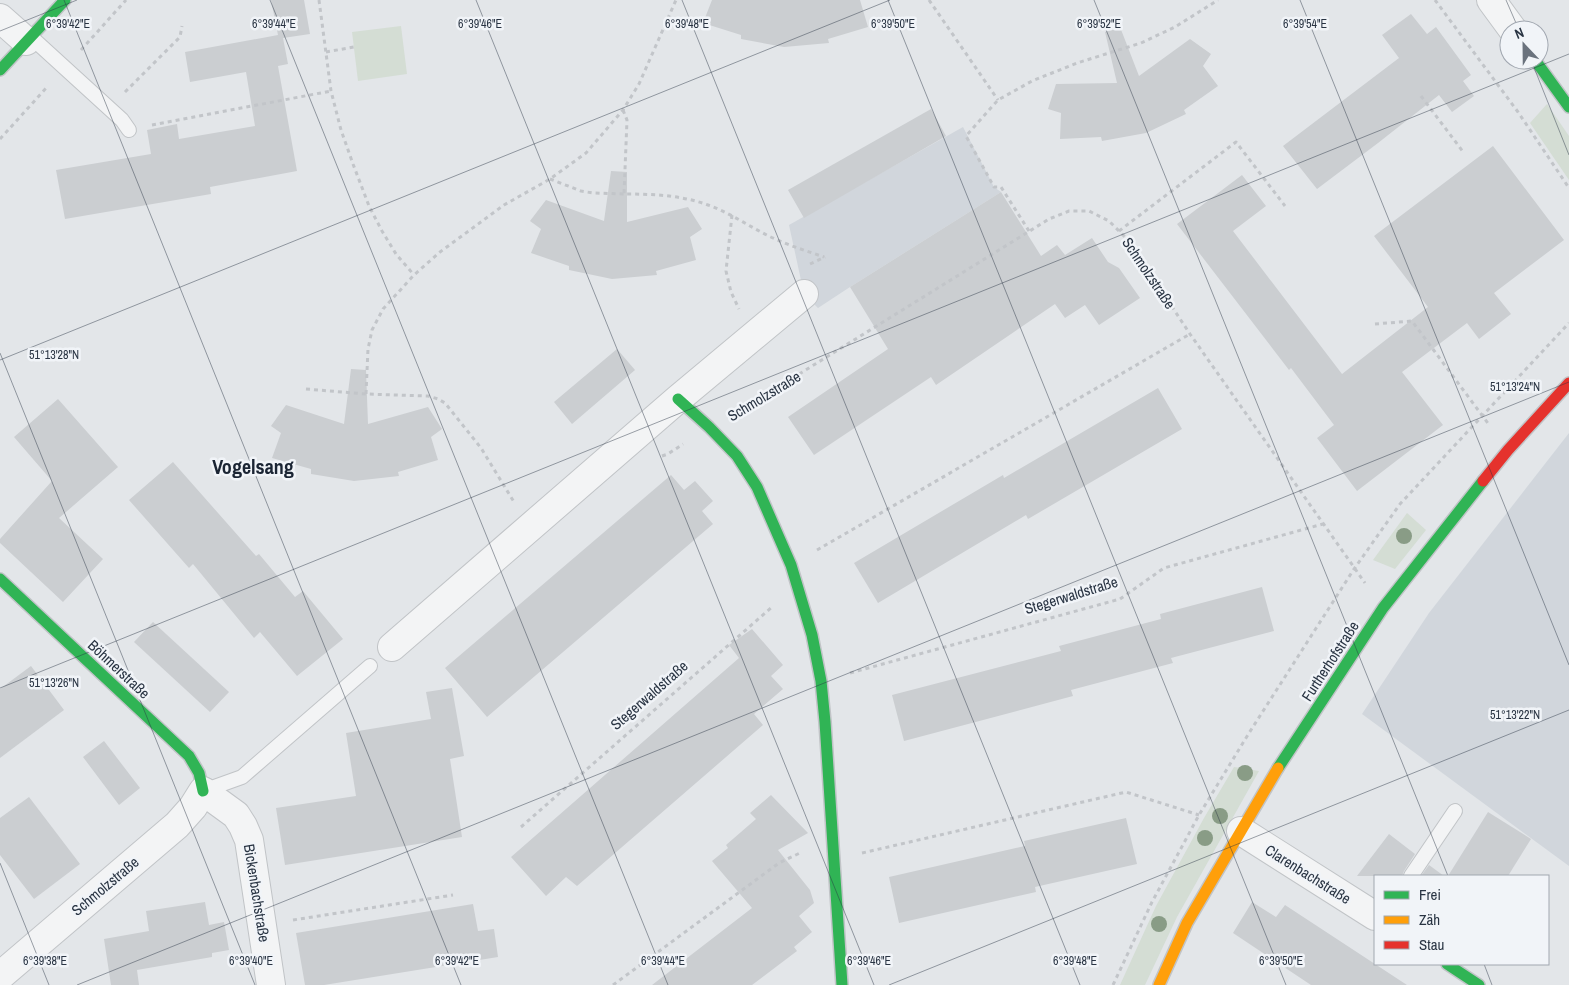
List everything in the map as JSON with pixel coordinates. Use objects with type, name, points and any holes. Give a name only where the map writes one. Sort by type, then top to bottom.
[{"type":"street","points":[[0,70],[65,0]]},
{"type":"street","points":[[1491,0],[1506,20]]},
{"type":"street","points":[[0,18],[28,39]]},
{"type":"street","points":[[1542,70],[1569,107]]},
{"type":"street","points":[[392,647],[678,399],[804,294]]},
{"type":"street","name":"Furtherhofstraße","points":[[1159,985],[1187,923],[1241,831],[1286,756],[1383,608],[1508,450],[1569,383]]},
{"type":"street","points":[[678,399],[737,456],[754,482],[791,565],[812,635],[821,681],[825,722],[842,985]]},
{"type":"street","name":"Böhmerstraße","points":[[0,579],[189,756],[199,773],[203,791]]},
{"type":"street","name":"Bickenbachstraße","points":[[203,791],[236,815],[249,840],[271,985]]},
{"type":"street","name":"Schmolzstraße","points":[[0,976],[177,825],[193,807],[203,791]]},
{"type":"street","name":"Clarenbachstraße","points":[[1241,831],[1374,915]]},
{"type":"street","points":[[1449,965],[1479,985]]},
{"type":"lane","points":[[28,39],[109,108],[122,120],[129,130]]},
{"type":"lane","points":[[203,791],[242,777],[370,666]]},
{"type":"lane","points":[[1412,875],[1455,811]]},
{"type":"path","points":[[319,0],[331,92],[341,130],[369,206],[396,254],[414,275]]},
{"type":"path","points":[[366,394],[368,349],[372,330],[384,309],[414,275],[440,252],[504,205],[550,179],[586,153],[623,110],[639,84],[676,0]]},
{"type":"path","points":[[929,0],[998,100]]},
{"type":"path","points":[[1029,231],[1001,187],[994,187],[966,136],[998,100],[1032,81],[1077,63],[1141,43],[1175,27],[1218,0]]},
{"type":"path","points":[[1435,0],[1518,112],[1569,188]]},
{"type":"path","points":[[109,108],[180,38],[182,26]]},
{"type":"path","points":[[326,52],[354,47]]},
{"type":"path","points":[[129,130],[331,92]]},
{"type":"path","points":[[1421,96],[1464,153]]},
{"type":"path","points":[[623,110],[627,120],[624,194]]},
{"type":"path","points":[[1119,231],[1236,142],[1285,206]]},
{"type":"path","points":[[550,179],[581,191],[593,193],[656,194],[683,198],[732,215],[772,238],[795,248],[825,257]]},
{"type":"path","name":"Schmolzstraße","points":[[709,427],[746,408],[1049,219],[1069,211],[1089,211],[1109,221],[1128,240],[1190,334],[1383,608]]},
{"type":"path","points":[[732,215],[726,271],[731,292],[751,337]]},
{"type":"path","points":[[1375,324],[1412,321],[1508,450]]},
{"type":"path","points":[[1113,985],[1152,902],[1200,815],[1249,733],[1354,569],[1400,504],[1569,323]]},
{"type":"path","points":[[791,565],[1190,334]]},
{"type":"path","points":[[306,389],[366,394],[428,396],[446,403],[482,448],[514,503]]},
{"type":"path","name":"Stegerwaldstraße","points":[[821,681],[1120,599],[1164,568],[1323,524]]},
{"type":"path","name":"Stegerwaldstraße","points":[[521,827],[797,585]]},
{"type":"path","points":[[833,860],[1126,792],[1200,815]]},
{"type":"path","points":[[613,985],[779,863],[801,852],[832,848]]},
{"type":"path","points":[[263,925],[453,895]]},
{"type":"shaded area","points":[[401,26],[407,74],[358,81],[352,32]]},
{"type":"shaded area","points":[[1547,104],[1569,136],[1569,180],[1530,123]]},
{"type":"shaded area","points":[[963,127],[994,187],[1001,192],[818,308],[804,294],[789,225]]},
{"type":"shaded area","points":[[1569,433],[1569,866],[1362,714],[1429,613]]},
{"type":"shaded area","points":[[1407,513],[1426,530],[1395,569],[1373,560]]},
{"type":"shaded area","points":[[1234,767],[1259,771],[1177,917],[1145,985],[1120,985],[1156,906]]},
{"type":"building","points":[[271,0],[304,0],[310,34],[283,38],[288,64],[278,66],[297,171],[210,187],[211,194],[65,219],[56,170],[151,154],[147,130],[177,124],[179,139],[255,126],[246,72],[190,82],[185,52],[278,35]]},
{"type":"building","points":[[712,0],[860,0],[868,27],[828,39],[829,43],[784,47],[741,39],[741,35],[703,23]]},
{"type":"building","points":[[1411,14],[1427,34],[1436,27],[1471,75],[1463,81],[1474,96],[1452,112],[1439,95],[1317,189],[1283,146],[1399,58],[1382,35]]},
{"type":"building","points":[[1120,27],[1139,76],[1190,39],[1211,54],[1203,66],[1218,86],[1184,110],[1186,114],[1146,133],[1102,141],[1101,137],[1060,139],[1061,113],[1048,109],[1056,84],[1117,83],[1105,32]]},
{"type":"building","points":[[931,109],[946,136],[804,218],[788,190]]},
{"type":"building","points":[[1493,146],[1564,240],[1494,293],[1511,314],[1479,339],[1467,323],[1402,372],[1443,425],[1357,491],[1317,438],[1334,425],[1291,368],[1289,370],[1177,224],[1242,175],[1266,206],[1233,231],[1342,374],[1428,307],[1374,236]]},
{"type":"building","points":[[611,171],[627,172],[627,222],[688,207],[702,229],[690,237],[696,260],[656,271],[657,275],[612,279],[569,270],[569,266],[531,253],[541,229],[530,221],[546,200],[604,221]]},
{"type":"building","points":[[1001,192],[1041,256],[1057,245],[1065,255],[1092,238],[1108,262],[1119,268],[1140,298],[1099,325],[1085,305],[1065,318],[1055,304],[936,385],[931,377],[814,455],[788,417],[888,349],[850,287]]},
{"type":"building","points":[[617,349],[635,370],[572,424],[554,402]]},
{"type":"building","points":[[351,369],[366,370],[368,424],[428,407],[442,429],[431,437],[438,460],[398,472],[399,476],[354,481],[311,474],[311,469],[272,458],[281,433],[271,426],[286,405],[344,424]]},
{"type":"building","points":[[1158,388],[1182,429],[1028,519],[1026,515],[878,603],[854,563],[1003,475],[1004,478]]},
{"type":"building","points":[[58,399],[118,467],[59,518],[103,559],[63,602],[0,543],[0,539],[52,481],[14,437]]},
{"type":"building","points":[[173,462],[256,556],[259,554],[295,597],[303,591],[343,639],[297,676],[260,632],[254,638],[193,564],[189,568],[129,500]]},
{"type":"building","points":[[671,475],[684,490],[695,481],[713,501],[702,511],[713,524],[487,717],[445,668]]},
{"type":"building","points":[[1262,587],[1274,631],[1171,658],[1173,663],[1071,690],[1073,696],[904,741],[892,695],[1061,651],[1059,646],[1161,619],[1160,614]]},
{"type":"building","points":[[153,622],[229,692],[210,712],[134,642]]},
{"type":"building","points":[[752,629],[783,665],[771,676],[783,689],[754,714],[763,725],[577,886],[566,877],[546,896],[511,857],[739,658],[729,645]]},
{"type":"building","points":[[31,666],[64,710],[0,758],[0,689]]},
{"type":"building","points":[[452,688],[464,756],[450,759],[462,837],[285,865],[276,808],[356,796],[346,733],[431,719],[426,692]]},
{"type":"building","points":[[104,741],[140,788],[119,805],[83,757]]},
{"type":"building","points":[[771,795],[808,833],[778,850],[810,890],[814,903],[799,916],[812,932],[794,947],[797,951],[752,985],[652,985],[752,908],[712,861],[728,848],[726,845],[756,819],[750,813]]},
{"type":"building","points":[[29,797],[80,864],[34,899],[0,855],[0,818]]},
{"type":"building","points":[[1488,812],[1531,839],[1509,875],[1449,875]]},
{"type":"building","points":[[1126,818],[1137,864],[1035,887],[1036,892],[899,923],[889,877],[1025,846],[1024,841]]},
{"type":"building","points":[[1389,834],[1415,854],[1402,875],[1357,876]]},
{"type":"building","points":[[1429,865],[1443,875],[1422,875]]},
{"type":"building","points":[[205,902],[209,925],[224,922],[229,950],[212,953],[212,957],[137,970],[139,985],[111,985],[104,939],[149,931],[146,911]]},
{"type":"building","points":[[1252,902],[1276,917],[1285,905],[1407,985],[1311,985],[1233,933]]},
{"type":"building","points":[[473,904],[478,931],[494,929],[498,957],[324,985],[305,985],[296,933]]},
{"type":"traffic: fast","points":[[0,70],[65,0]]},
{"type":"traffic: fast","points":[[1542,70],[1569,107]]},
{"type":"traffic: fast","points":[[678,399],[737,456],[757,487],[791,565],[812,635],[821,681],[825,722],[842,985]]},
{"type":"traffic: fast","points":[[1278,768],[1383,608],[1483,481]]},
{"type":"traffic: fast","points":[[0,579],[189,756],[199,773],[203,791]]},
{"type":"traffic: fast","points":[[1449,965],[1479,985]]},
{"type":"traffic: slow","points":[[1159,985],[1187,923],[1278,768]]},
{"type":"traffic: jam","points":[[1483,481],[1508,450],[1569,383]]},
{"type":"district","name":"Vogelsang","points":[[253,466]]}]
